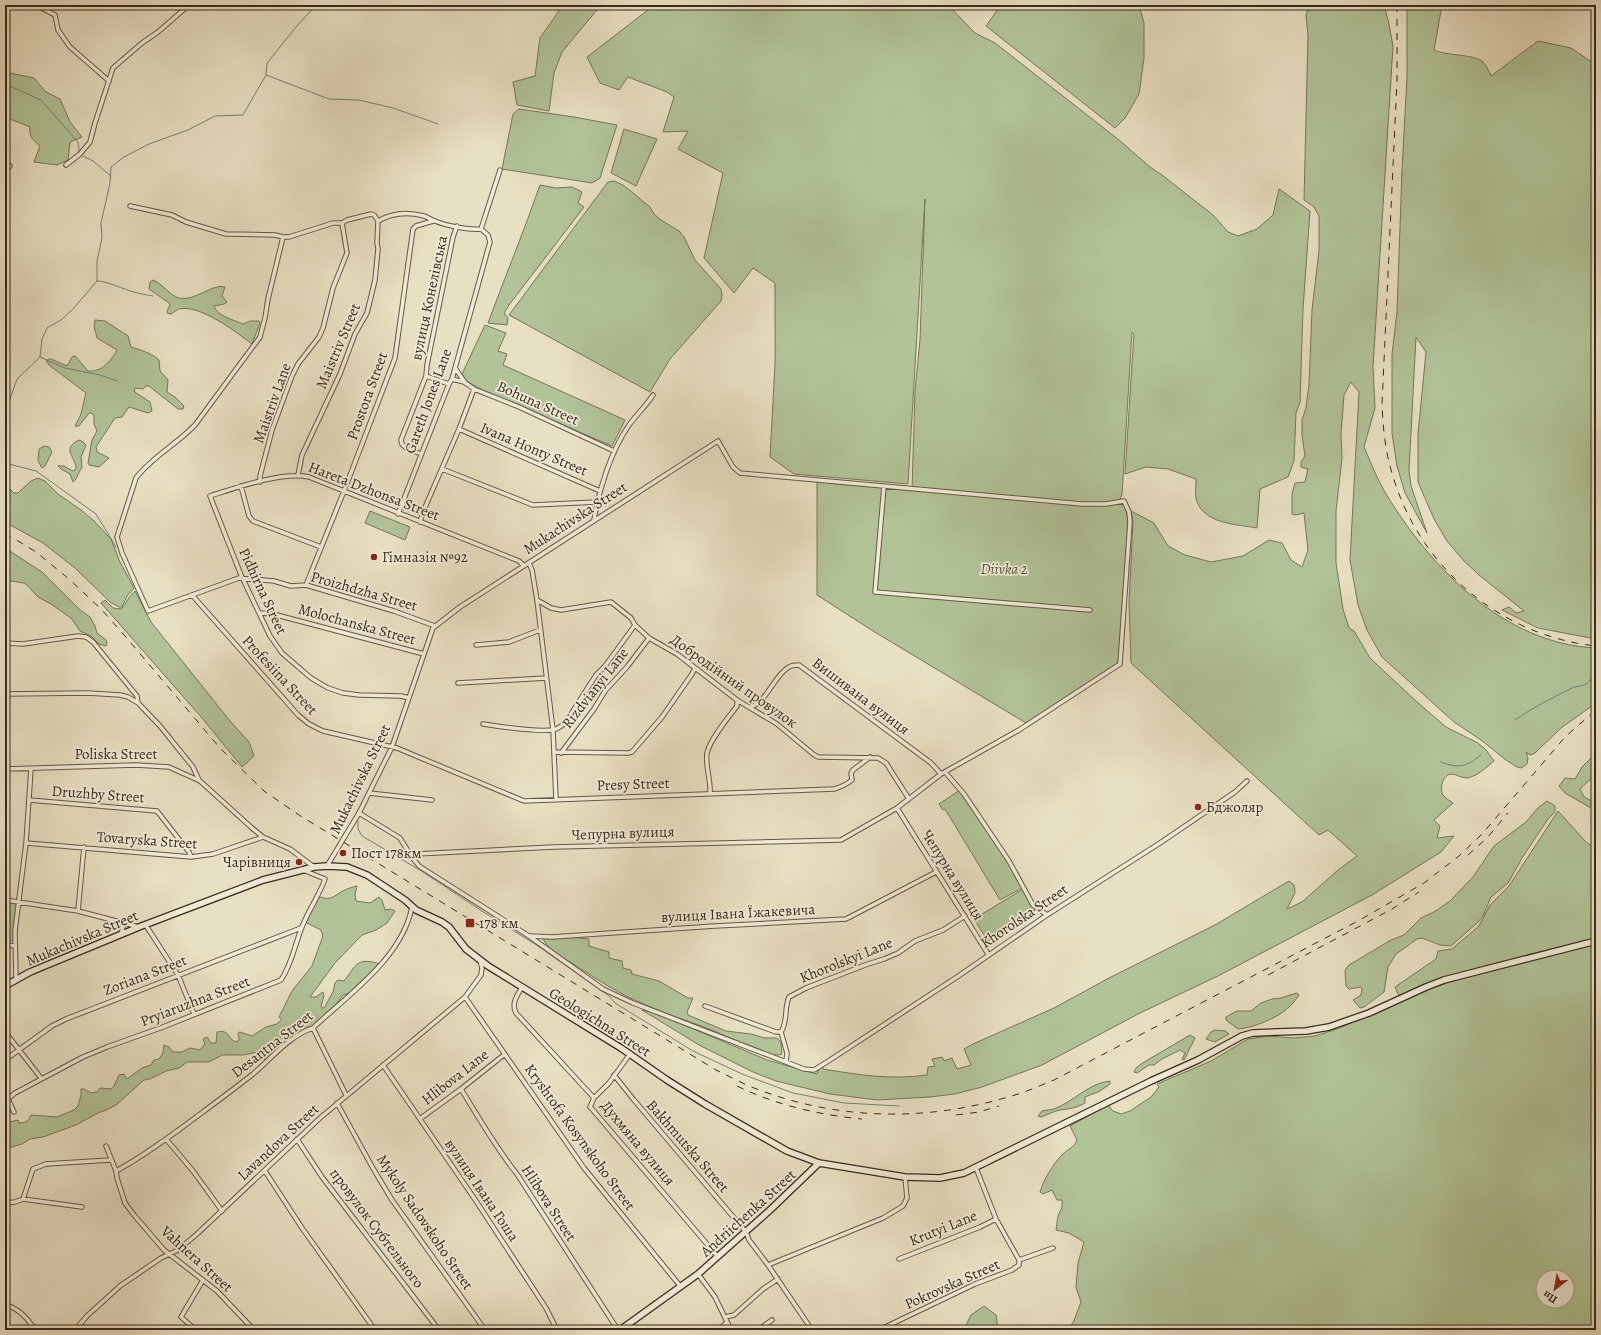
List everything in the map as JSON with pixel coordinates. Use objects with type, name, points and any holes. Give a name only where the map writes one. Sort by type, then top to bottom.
[{"type":"street","points":[[36,5],[55,15],[58,30],[70,47],[109,81]]},
{"type":"street","points":[[66,165],[80,154],[90,142],[113,68],[189,5]]},
{"type":"street","points":[[5,166],[10,166],[5,172]]},
{"type":"street","points":[[130,206],[172,214],[186,222],[226,234],[275,235],[289,237],[333,223],[342,223],[347,220],[371,214],[374,215],[378,221],[385,217],[401,213],[425,216],[434,221],[457,226],[481,229],[500,170]]},
{"type":"street","name":"Maistriv Street","points":[[298,475],[302,455],[340,374],[355,334],[367,313],[375,280],[378,249],[378,221]]},
{"type":"street","name":"Prostora Street","points":[[306,585],[395,358],[412,229],[416,226],[434,221]]},
{"type":"street","name":"Maistriv Lane","points":[[260,482],[260,476],[272,430],[292,376],[298,364],[319,337],[323,328],[333,288],[347,253],[342,223]]},
{"type":"street","name":"вулиця Конелівська","points":[[421,454],[406,448],[402,444],[402,440],[426,376],[426,365],[453,237],[457,226]]},
{"type":"street","name":"Gareth Jones Lane","points":[[398,514],[452,379],[467,320],[490,242],[488,235],[481,229]]},
{"type":"street","name":"Proizhdzha Street","points":[[283,237],[260,337],[195,425],[184,437],[142,470],[136,478],[117,537],[122,553],[148,611],[243,578],[274,581],[292,586],[306,585],[394,611],[435,626]]},
{"type":"street","points":[[455,367],[464,382]]},
{"type":"street","name":"вулиця Конелівська","points":[[426,376],[449,384]]},
{"type":"street","name":"Bohuna Street","points":[[452,379],[464,382],[474,389],[519,407],[614,451]]},
{"type":"street","points":[[420,522],[474,389]]},
{"type":"street","points":[[594,520],[600,491],[614,451],[630,424],[653,396]]},
{"type":"street","name":"Ivana Honty Street","points":[[459,429],[600,491]]},
{"type":"street","name":"Mukachivska Street","points":[[5,986],[16,979],[121,934],[225,894],[300,870],[327,866],[359,813],[392,746],[435,626],[460,607],[718,441],[733,467],[740,473],[884,486]]},
{"type":"street","points":[[442,469],[533,505],[539,506],[597,502]]},
{"type":"street","name":"Hareta Dzhonsa Street","points":[[210,496],[241,486],[260,482],[298,475],[308,477],[519,561],[524,566]]},
{"type":"street","points":[[241,486],[249,516],[253,521],[321,547]]},
{"type":"street","points":[[884,486],[874,592],[1090,610]]},
{"type":"street","name":"Чепурна вулиця","points":[[411,856],[416,854],[554,847],[841,840],[897,808],[943,773],[1019,730],[1120,664],[1130,522],[1129,512],[1124,501],[1106,504],[1082,504],[884,486]]},
{"type":"street","name":"Pidhirna Street","points":[[210,496],[243,578],[276,646],[295,664],[319,683],[343,693],[401,696],[409,698]]},
{"type":"street","points":[[529,563],[532,570],[537,600],[553,730],[556,799]]},
{"type":"street","name":"Profesiina Street","points":[[192,596],[298,715],[309,724],[323,731],[392,746]]},
{"type":"street","name":"Добродійний провулок","points":[[537,600],[551,608],[561,610],[611,602],[631,618],[635,625],[648,638],[677,654],[737,700],[777,724],[818,757],[870,757],[878,758],[886,763],[909,799]]},
{"type":"street","name":"Molochanska Street","points":[[260,613],[272,614],[424,654]]},
{"type":"street","name":"Rizdvianyi Lane","points":[[553,730],[560,728],[566,722],[596,675],[605,666],[635,625]]},
{"type":"street","points":[[476,645],[509,642],[540,630]]},
{"type":"street","points":[[5,643],[23,644],[78,636],[86,637],[93,642],[121,675],[137,696],[138,703]]},
{"type":"street","name":"Rizdvianyi Lane","points":[[560,753],[594,709],[605,691],[628,667],[648,638]]},
{"type":"street","name":"Вишивана вулиця","points":[[750,708],[756,704],[789,667],[799,665],[931,763],[964,794],[1005,855],[1033,905],[1046,915]]},
{"type":"street","points":[[555,752],[632,752],[662,717],[695,668]]},
{"type":"street","points":[[458,683],[546,678]]},
{"type":"street","points":[[5,694],[111,694],[120,695],[138,703],[177,746],[193,767],[200,781]]},
{"type":"street","points":[[710,793],[707,753],[715,737],[737,706],[737,700]]},
{"type":"street","points":[[483,724],[553,730]]},
{"type":"street","name":"Presy Street","points":[[392,746],[412,753],[524,801],[834,789],[841,787],[852,780],[851,773],[853,770],[870,757]]},
{"type":"street","name":"Poliska Street","points":[[5,769],[160,765],[176,769],[200,781],[246,823],[264,836],[290,849],[314,867]]},
{"type":"street","points":[[16,979],[15,946],[26,842],[31,769]]},
{"type":"street","name":"Khorolska Street","points":[[786,1062],[804,1069],[814,1070],[851,1048],[1046,915],[1160,843],[1235,792],[1247,781]]},
{"type":"street","points":[[369,793],[432,800]]},
{"type":"street","name":"Druzhby Street","points":[[29,800],[157,811],[191,856]]},
{"type":"street","name":"Чепурна вулиця","points":[[897,808],[988,954]]},
{"type":"street","points":[[359,813],[400,838],[419,866],[529,936],[603,989],[633,1004],[786,1062]]},
{"type":"street","name":"Tovaryska Street","points":[[26,842],[191,856],[213,854],[264,836]]},
{"type":"street","points":[[78,911],[84,847]]},
{"type":"street","name":"Geologichna Street","points":[[327,866],[354,869],[367,875],[405,900],[412,907],[435,917],[448,927],[466,949],[480,960],[630,1054],[667,1080],[787,1151],[819,1163]]},
{"type":"street","name":"Pryiaruzhna Street","points":[[14,1112],[8,1100],[15,1093],[41,1078],[107,1047],[164,1027],[282,980],[287,970],[301,928],[324,878],[300,870]]},
{"type":"street","name":"вулиця Івана Їжакевича","points":[[529,936],[552,936],[846,919],[936,872]]},
{"type":"street","points":[[5,900],[78,911],[139,927]]},
{"type":"street","name":"Desantna Street","points":[[116,1171],[166,1139],[219,1101],[255,1072],[280,1049],[313,1028],[383,963],[408,923],[412,907]]},
{"type":"street","name":"Khorolskyi Lane","points":[[786,1062],[787,1053],[781,1032],[784,1028],[786,1004],[789,997],[806,988],[865,965],[884,960],[898,953],[915,941],[943,930],[965,916]]},
{"type":"street","points":[[121,934],[123,927],[122,922]]},
{"type":"street","points":[[145,924],[178,975],[194,1014]]},
{"type":"street","name":"Zoriana Street","points":[[5,1060],[52,1026],[66,1019],[301,928]]},
{"type":"street","points":[[819,1163],[905,1177],[952,1177],[976,1168],[1150,1081],[1198,1060],[1242,1036],[1253,1032],[1306,1031],[1329,1027],[1369,1013],[1444,980],[1596,941]]},
{"type":"street","points":[[5,945],[15,946]]},
{"type":"street","name":"Lavandova Street","points":[[75,1330],[87,1316],[120,1286],[161,1258],[178,1250],[222,1211],[337,1103],[464,997],[481,975],[482,968],[480,960]]},
{"type":"street","name":"Духмяна вулиця","points":[[522,987],[514,1003],[516,1013],[594,1098],[590,1107],[592,1110],[718,1257]]},
{"type":"street","name":"Kryshtofa Kosynskoho Street","points":[[464,997],[584,1168],[680,1288]]},
{"type":"street","points":[[705,1006],[776,1032],[781,1032]]},
{"type":"street","points":[[313,1028],[346,1096]]},
{"type":"street","points":[[5,1032],[41,1078]]},
{"type":"street","name":"Hlibova Lane","points":[[420,1118],[461,1089],[504,1054]]},
{"type":"street","points":[[594,1098],[630,1054]]},
{"type":"street","name":"вулиця Івана Гоша","points":[[383,1065],[499,1236],[557,1330]]},
{"type":"street","name":"Bakhmutska Street","points":[[614,1074],[634,1100],[746,1232],[749,1240],[778,1279],[812,1330]]},
{"type":"street","name":"Hlibova Street","points":[[461,1089],[479,1119],[517,1174],[619,1330]]},
{"type":"street","name":"Mykoly Sadovskoho Street","points":[[337,1103],[392,1200],[486,1330]]},
{"type":"street","points":[[166,1139],[193,1171],[222,1211]]},
{"type":"street","name":"провулок Субтельного","points":[[297,1139],[322,1177],[439,1330]]},
{"type":"street","name":"Vahnera Street","points":[[106,1146],[110,1160],[116,1171],[125,1203],[140,1223],[169,1254],[203,1280],[254,1330]]},
{"type":"street","points":[[24,1199],[33,1169],[38,1166],[46,1164],[110,1160]]},
{"type":"street","name":"Andriichenka Street","points":[[619,1330],[698,1274],[746,1232],[819,1163]]},
{"type":"street","name":"Krutyi Lane","points":[[976,1168],[996,1219],[1019,1260]]},
{"type":"street","points":[[265,1171],[302,1228],[375,1330]]},
{"type":"street","points":[[768,1265],[883,1218],[903,1206],[907,1198],[905,1177]]},
{"type":"street","points":[[5,1203],[24,1199],[82,1207]]},
{"type":"street","name":"Krutyi Lane","points":[[899,1259],[980,1228],[996,1219]]},
{"type":"street","name":"Pokrovska Street","points":[[879,1330],[975,1284],[1012,1270],[1019,1265],[1019,1260],[1053,1248]]},
{"type":"street","points":[[698,1274],[715,1297],[731,1330]]},
{"type":"street","points":[[725,1317],[734,1315],[763,1289],[778,1279]]},
{"type":"street","points":[[196,1330],[181,1317],[203,1280]]},
{"type":"street","points":[[5,1304],[20,1312],[32,1327],[38,1330]]},
{"type":"street","points":[[758,1330],[772,1320]]},
{"type":"street","points":[[720,1330],[726,1322]]},
{"type":"green space","points":[[563,5],[601,5],[562,52],[554,73],[549,111],[517,105],[513,82],[535,76],[540,38]]},
{"type":"green space","name":"Diivka 2","points":[[649,5],[948,5],[975,33],[995,43],[1119,140],[1150,167],[1213,215],[1228,232],[1238,236],[1257,229],[1273,215],[1279,189],[1310,211],[1303,309],[1300,402],[1296,413],[1294,461],[1288,477],[1260,489],[1257,528],[1230,524],[1212,518],[1205,513],[1199,507],[1196,498],[1196,479],[1168,469],[1146,467],[1125,474],[1134,334],[1132,332],[1122,495],[1120,499],[1126,509],[1128,522],[1119,660],[1114,667],[1026,723],[873,631],[817,595],[817,481],[912,490],[915,391],[920,340],[925,199],[908,484],[794,474],[770,457],[775,364],[775,283],[753,268],[734,293],[704,258],[723,173],[678,149],[688,131],[663,132],[674,97],[667,92],[628,77],[619,90],[600,83],[587,57],[648,10]]},
{"type":"green space","points":[[1001,5],[1139,5],[1144,23],[1144,58],[1139,94],[1125,118],[1115,128],[986,26]]},
{"type":"green space","points":[[1309,5],[1384,5],[1393,46],[1373,367],[1375,408],[1364,447],[1386,494],[1404,522],[1425,549],[1448,574],[1473,597],[1501,617],[1531,633],[1562,643],[1596,648],[1596,703],[1561,728],[1535,753],[1530,755],[1526,752],[1528,758],[1527,764],[1521,768],[1506,760],[1481,740],[1454,722],[1382,657],[1367,630],[1358,605],[1350,560],[1359,392],[1351,382],[1344,395],[1341,434],[1342,458],[1336,511],[1336,563],[1343,609],[1349,628],[1354,631],[1370,658],[1417,702],[1446,727],[1478,743],[1486,750],[1494,761],[1474,776],[1465,778],[1451,774],[1448,775],[1442,782],[1441,789],[1443,795],[1453,803],[1434,820],[1440,826],[1437,838],[1454,836],[1441,852],[1372,895],[1218,976],[1140,1013],[1042,1065],[982,1087],[955,1094],[877,1100],[830,1094],[776,1081],[753,1072],[699,1045],[642,1010],[656,1013],[767,1060],[817,1074],[819,1068],[823,1066],[823,1069],[875,1076],[900,1077],[927,1075],[928,1067],[935,1066],[932,1059],[942,1057],[944,1061],[952,1058],[957,1069],[971,1065],[964,1049],[1054,1008],[1109,978],[1215,925],[1289,881],[1294,885],[1295,893],[1287,909],[1302,902],[1338,870],[1357,856],[1328,830],[1319,835],[1131,663],[1129,602],[1133,521],[1131,511],[1154,523],[1168,546],[1185,555],[1211,562],[1243,556],[1269,540],[1282,543],[1291,560],[1302,567],[1308,550],[1304,513],[1296,515],[1292,514],[1292,494],[1295,483],[1305,482],[1308,469],[1301,467],[1301,462],[1305,456],[1302,435],[1302,420],[1306,408],[1309,384],[1312,310],[1319,251],[1319,216],[1314,207],[1304,200],[1308,36],[1306,15]]},
{"type":"green space","points":[[1407,5],[1442,5],[1434,50],[1479,59],[1486,65],[1491,76],[1538,41],[1571,48],[1596,65],[1596,639],[1538,628],[1502,610],[1509,607],[1516,613],[1524,611],[1479,575],[1463,560],[1447,541],[1434,519],[1418,482],[1418,434],[1426,352],[1416,337],[1409,470],[1411,486],[1427,533],[1405,493],[1397,466],[1392,433],[1392,354],[1397,312],[1407,77]]},
{"type":"green space","points":[[5,72],[34,78],[46,92],[60,99],[70,122],[82,137],[70,142],[68,160],[57,165],[34,162],[40,146],[32,138],[30,127],[5,117]]},
{"type":"green space","points":[[519,109],[617,125],[600,178],[592,183],[502,169],[513,114]]},
{"type":"green space","points":[[624,129],[657,139],[636,186],[611,173]]},
{"type":"green space","points":[[614,181],[623,185],[650,207],[654,214],[661,220],[679,231],[684,237],[695,260],[721,289],[721,301],[670,359],[650,392],[509,315],[608,182]]},
{"type":"green space","points":[[540,185],[556,188],[572,187],[582,192],[578,203],[584,207],[509,305],[504,313],[508,318],[507,325],[488,323],[528,220]]},
{"type":"green space","points":[[153,280],[175,297],[185,299],[220,286],[225,287],[222,296],[227,302],[214,306],[222,315],[243,324],[250,321],[259,321],[260,323],[252,344],[217,320],[197,311],[179,309],[171,314],[167,313],[170,305],[169,303],[149,289],[150,282]]},
{"type":"green space","points":[[95,320],[105,321],[128,336],[131,347],[149,354],[159,360],[160,371],[168,380],[167,392],[175,397],[184,406],[183,409],[178,409],[149,386],[146,386],[143,389],[135,388],[134,391],[136,393],[150,402],[152,411],[148,413],[129,407],[122,417],[115,418],[96,447],[97,452],[109,458],[99,467],[89,465],[88,463],[92,440],[97,431],[94,424],[94,415],[89,413],[79,426],[75,426],[81,414],[86,393],[49,365],[46,361],[51,359],[67,366],[72,357],[75,356],[88,371],[97,370],[105,365],[117,350],[97,338],[94,326]]},
{"type":"green space","points":[[485,325],[506,333],[498,351],[507,354],[503,365],[625,420],[612,446],[482,390],[466,381],[462,374]]},
{"type":"green space","points":[[79,440],[86,445],[81,457],[82,468],[73,482],[70,474],[58,466],[64,466],[73,471],[76,469],[76,465],[70,450],[73,443]]},
{"type":"green space","points":[[44,446],[49,447],[52,452],[45,466],[42,468],[38,461],[39,449]]},
{"type":"green space","points":[[38,478],[45,481],[58,494],[81,510],[111,539],[120,562],[134,588],[127,596],[122,607],[110,602],[75,568],[43,543],[5,522],[5,484],[14,493],[18,493],[31,481]]},
{"type":"green space","points":[[370,511],[410,527],[405,540],[365,523]]},
{"type":"green space","points":[[5,548],[42,572],[79,609],[90,617],[97,633],[106,640],[106,646],[99,644],[91,636],[80,631],[71,618],[38,597],[24,583],[5,580]]},
{"type":"green space","points":[[135,591],[151,622],[230,721],[249,742],[254,756],[242,767],[202,718],[101,603],[105,600],[113,608],[121,609]]},
{"type":"green space","points":[[1596,753],[1596,774],[1580,789],[1584,797],[1596,803],[1596,811],[1565,793],[1559,786],[1565,778],[1575,779],[1582,767]]},
{"type":"green space","points":[[960,790],[1008,862],[1022,888],[1000,900],[945,809],[943,810],[939,804]]},
{"type":"green space","points":[[1547,801],[1555,806],[1555,812],[1548,819],[1522,858],[1508,883],[1491,897],[1483,916],[1478,922],[1451,946],[1440,945],[1422,938],[1417,939],[1396,954],[1388,967],[1384,992],[1364,1007],[1360,1008],[1353,1000],[1361,995],[1361,987],[1349,989],[1346,986],[1345,970],[1349,965],[1391,940],[1404,935],[1421,918],[1434,912],[1450,901],[1473,877],[1494,846],[1526,822],[1538,808]]},
{"type":"green space","points":[[1558,811],[1585,841],[1596,850],[1596,938],[1443,978],[1399,996],[1395,987],[1436,959],[1438,951],[1452,949],[1479,926],[1490,905],[1509,886]]},
{"type":"green space","points":[[357,886],[355,894],[356,901],[370,903],[379,897],[382,900],[385,910],[391,909],[395,911],[387,923],[376,930],[362,935],[335,963],[310,997],[316,997],[323,992],[324,996],[321,1006],[324,1008],[333,992],[335,983],[338,980],[344,981],[355,966],[366,961],[380,964],[349,993],[343,995],[334,1007],[314,1026],[306,1028],[265,1060],[258,1052],[243,1055],[222,1055],[209,1062],[187,1062],[179,1068],[166,1071],[150,1079],[144,1080],[116,1105],[76,1125],[43,1137],[30,1139],[22,1144],[5,1149],[5,1123],[18,1120],[19,1123],[25,1122],[31,1115],[57,1117],[74,1110],[78,1106],[81,1096],[81,1089],[91,1093],[97,1092],[100,1088],[111,1089],[119,1075],[124,1074],[127,1079],[142,1068],[151,1065],[154,1060],[159,1059],[163,1053],[164,1045],[169,1047],[173,1052],[182,1052],[190,1048],[200,1050],[205,1044],[203,1039],[207,1037],[211,1043],[216,1043],[217,1032],[221,1031],[226,1033],[233,1041],[236,1042],[239,1040],[238,1033],[240,1032],[252,1036],[266,1027],[277,1024],[282,1019],[279,1017],[292,991],[312,966],[323,936],[321,930],[305,922],[317,896],[330,898],[345,890]]},
{"type":"green space","points":[[1023,889],[1035,910],[988,941],[974,919]]},
{"type":"green space","points":[[5,902],[17,905],[13,939],[9,943],[5,943]]},
{"type":"green space","points":[[571,937],[589,939],[589,946],[609,952],[609,958],[622,961],[623,968],[631,970],[632,974],[659,981],[688,998],[693,998],[687,1012],[688,1015],[726,1031],[751,1034],[765,1038],[777,1038],[781,1042],[782,1054],[768,1054],[759,1051],[714,1031],[636,1001],[559,955],[547,945],[543,938]]},
{"type":"green space","points":[[1596,944],[1596,1330],[1065,1330],[1073,1323],[1081,1302],[1076,1287],[1078,1263],[1084,1242],[1069,1233],[1056,1230],[1058,1216],[1062,1207],[1062,1200],[1057,1200],[1052,1190],[1043,1194],[1040,1192],[1054,1164],[1072,1147],[1077,1140],[1070,1126],[1108,1105],[1113,1111],[1121,1114],[1130,1111],[1151,1097],[1159,1087],[1157,1084],[1211,1061],[1248,1039],[1268,1036],[1294,1038],[1315,1036],[1337,1029],[1424,991],[1459,979]]},
{"type":"green space","points":[[1297,993],[1299,995],[1292,1004],[1272,1019],[1238,1029],[1226,1020],[1226,1017],[1237,1011],[1251,1011],[1261,1003]]},
{"type":"green space","points":[[1215,1030],[1225,1031],[1229,1034],[1215,1042],[1206,1039],[1211,1032]]},
{"type":"green space","points":[[1190,1035],[1195,1038],[1184,1060],[1182,1059],[1185,1053],[1180,1050],[1154,1065],[1149,1065],[1137,1073],[1134,1072],[1141,1064]]},
{"type":"green space","points":[[1110,1081],[1110,1084],[1100,1091],[1085,1097],[1085,1103],[1082,1105],[1041,1117],[1038,1116],[1042,1111],[1061,1106],[1095,1085]]},
{"type":"green space","points":[[984,1306],[996,1315],[998,1329],[1003,1330],[968,1330],[966,1325],[971,1315]]},
{"type":"waterway","points":[[5,413],[17,379],[40,357],[42,339],[47,328],[61,320],[73,309],[97,281],[97,261],[102,238],[101,223],[110,183],[111,167],[124,157],[149,144],[188,130],[215,116],[243,115],[266,75],[267,63],[316,5]]},
{"type":"waterway","points":[[266,75],[329,99],[359,100],[393,108],[438,124]]},
{"type":"waterway","points":[[5,84],[41,100],[78,142],[79,151]]},
{"type":"waterway","points":[[83,156],[93,161],[111,176]]},
{"type":"waterway","points":[[97,281],[136,293],[153,296]]},
{"type":"waterway","points":[[40,357],[65,368],[100,375],[117,381]]},
{"type":"waterway","points":[[5,463],[36,471],[96,514],[116,547]]},
{"type":"waterway","points":[[1515,720],[1535,707],[1572,688],[1583,685],[1591,679]]},
{"type":"waterway","points":[[1441,762],[1453,766],[1462,766],[1481,755]]},
{"type":"waterway","points":[[358,821],[358,829],[362,836],[423,872],[538,946],[609,996],[615,1003],[693,1051],[742,1074],[793,1093],[844,1103],[899,1106]]},
{"type":"railway","points":[[1397,5],[1397,80],[1382,404],[1385,439],[1392,473],[1404,507],[1421,538],[1443,566],[1468,591],[1496,611],[1527,628],[1561,640],[1596,646]]},
{"type":"railway","points":[[5,533],[36,552],[69,579],[102,610],[220,748],[264,791],[299,815],[716,1070],[749,1086],[785,1099],[848,1112],[912,1114],[944,1111],[976,1105],[1026,1091],[1054,1080],[1358,921],[1424,883],[1459,856],[1482,834],[1566,736],[1596,710]]},
{"type":"railway","points":[[1468,855],[1487,838],[1508,813]]},
{"type":"railway","points":[[1268,975],[1392,909],[1419,892]]},
{"type":"railway","points":[[737,1086],[782,1104],[814,1112],[862,1119]]},
{"type":"railway","points":[[956,1115],[979,1112],[999,1106]]},
{"type":"place","name":"Гімназія №92","points":[[374,557]]},
{"type":"place","name":"Бджоляр","points":[[1198,807]]},
{"type":"place","name":"Пост 178км","points":[[343,853]]},
{"type":"place","name":"Чарівниця","points":[[299,862]]},
{"type":"place","name":"178 км","points":[[470,923]]}]
